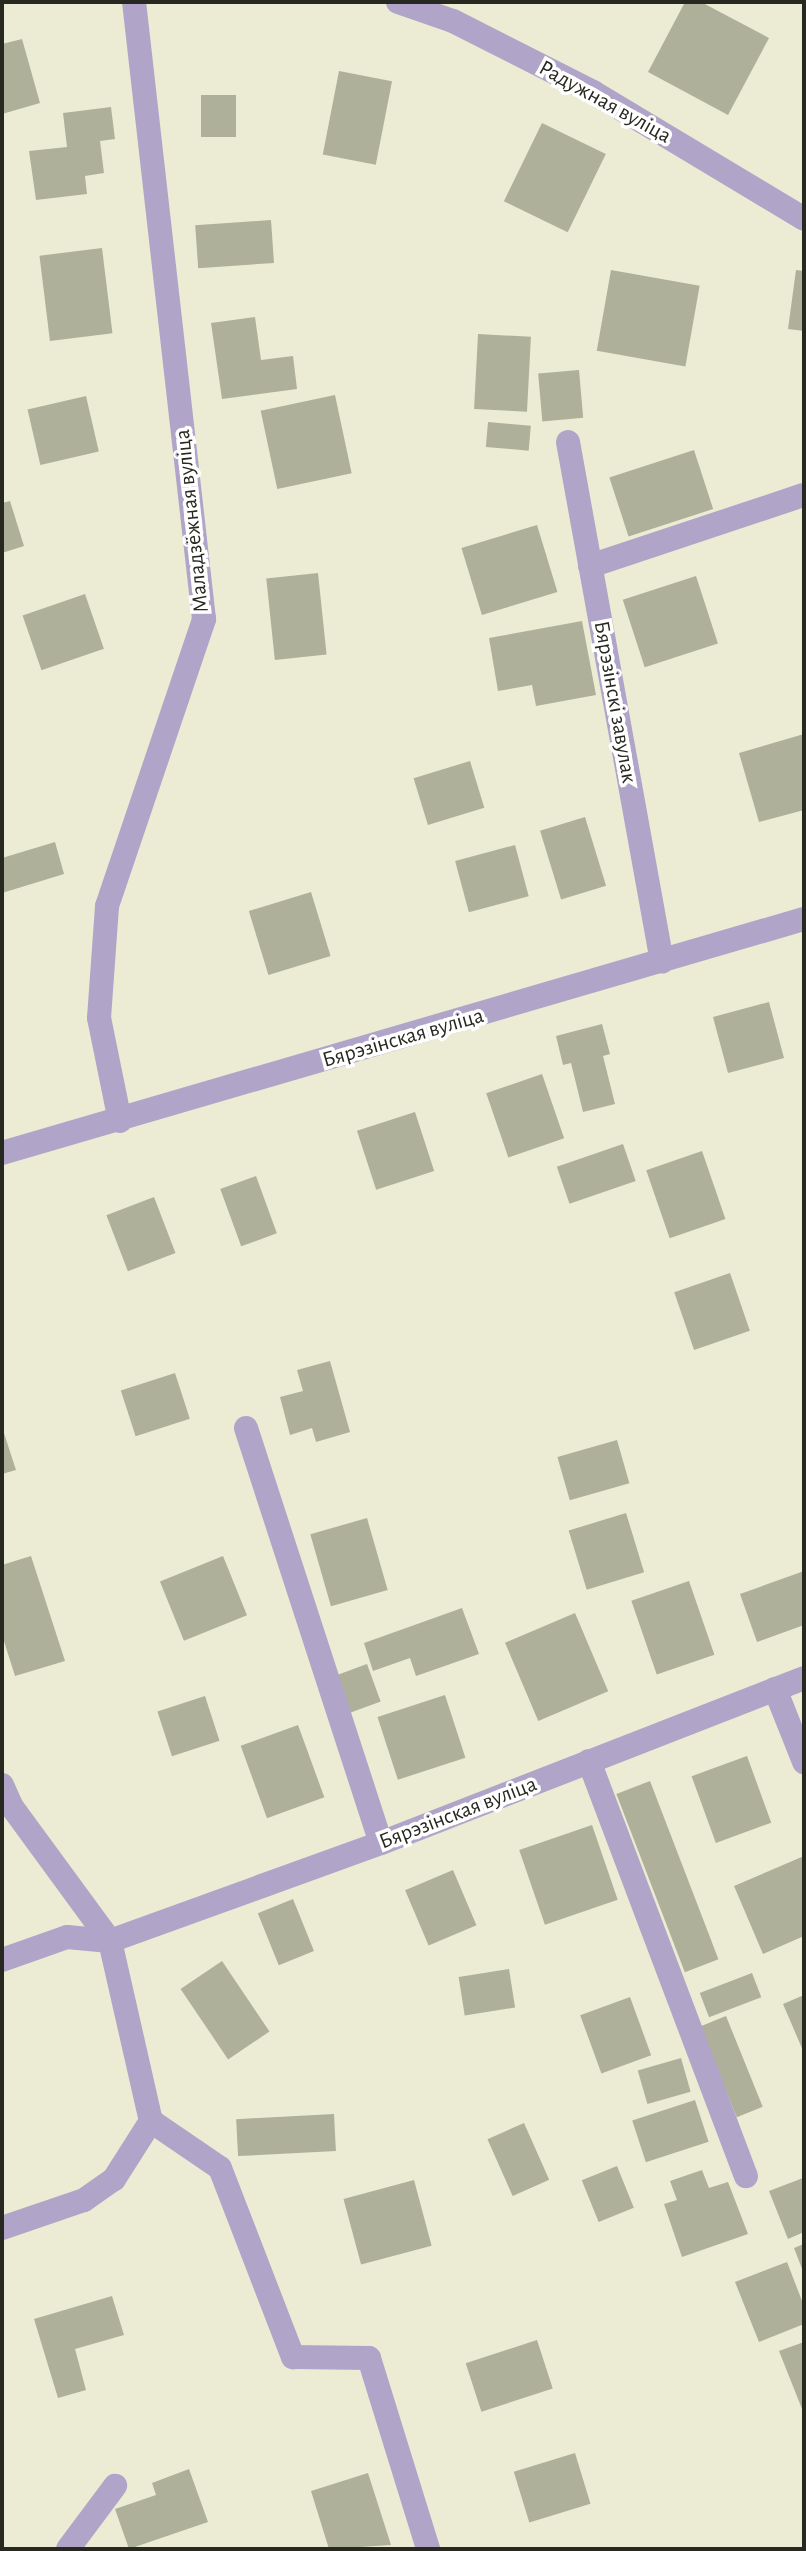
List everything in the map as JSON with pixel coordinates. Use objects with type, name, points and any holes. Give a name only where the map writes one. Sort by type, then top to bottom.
[{"type":"street","name":"Маладзёжная вуліца","points":[[120,1121],[99,1018],[107,906],[204,619],[134,2]]},
{"type":"street","name":"Радужная вуліца","points":[[398,2],[453,21],[593,92],[804,219]]},
{"type":"street","name":"Бярэзінскі завулак","points":[[568,442],[662,962]]},
{"type":"street","points":[[590,566],[804,495]]},
{"type":"street","name":"Бярэзінская вуліца","points":[[2,1153],[804,919]]},
{"type":"street","points":[[246,1428],[381,1843]]},
{"type":"street","name":"Бярэзінская вуліца","points":[[110,1941],[381,1843],[804,1678]]},
{"type":"street","points":[[775,1689],[804,1762]]},
{"type":"street","points":[[589,1761],[746,2176]]},
{"type":"street","points":[[2,1785],[12,1807],[110,1941],[151,2121],[220,2168],[293,2357],[369,2358],[428,2549]]},
{"type":"street","points":[[2,1960],[67,1937],[110,1941]]},
{"type":"street","points":[[2,2228],[84,2200],[114,2179],[151,2121]]},
{"type":"street","points":[[68,2549],[115,2486]]},
{"type":"building","points":[[685,2],[701,2],[769,38],[728,115],[648,72]]},
{"type":"building","points":[[22,39],[40,103],[2,114],[2,44]]},
{"type":"building","points":[[339,71],[392,81],[376,165],[323,154]]},
{"type":"building","points":[[201,95],[236,95],[236,137],[201,137]]},
{"type":"building","points":[[111,107],[115,139],[100,141],[104,173],[85,176],[87,194],[36,200],[29,151],[67,147],[63,113]]},
{"type":"building","points":[[542,123],[606,154],[568,232],[504,201]]},
{"type":"building","points":[[271,220],[274,263],[198,268],[195,225]]},
{"type":"building","points":[[102,248],[112,333],[50,341],[39,256]]},
{"type":"building","points":[[611,270],[700,286],[685,366],[597,351]]},
{"type":"building","points":[[796,270],[804,271],[804,331],[788,329]]},
{"type":"building","points":[[255,317],[261,360],[293,356],[297,389],[222,399],[211,323]]},
{"type":"building","points":[[478,334],[531,337],[527,412],[474,409]]},
{"type":"building","points":[[579,370],[583,418],[542,421],[538,374]]},
{"type":"building","points":[[335,395],[352,473],[277,489],[261,411]]},
{"type":"building","points":[[86,396],[99,452],[40,465],[28,409]]},
{"type":"building","points":[[488,422],[531,426],[529,451],[486,447]]},
{"type":"building","points":[[694,450],[713,509],[629,536],[609,478]]},
{"type":"building","points":[[10,501],[24,546],[2,553],[2,503]]},
{"type":"building","points":[[537,525],[557,592],[482,615],[461,548]]},
{"type":"building","points":[[318,573],[327,655],[275,660],[266,578]]},
{"type":"building","points":[[696,576],[718,644],[645,667],[623,600]]},
{"type":"building","points":[[85,594],[104,649],[41,670],[23,615]]},
{"type":"building","points":[[582,621],[596,695],[536,706],[532,685],[498,691],[489,638]]},
{"type":"building","points":[[804,734],[804,810],[759,822],[739,753]]},
{"type":"building","points":[[470,761],[484,808],[428,825],[414,778]]},
{"type":"building","points":[[585,817],[606,886],[561,900],[540,831]]},
{"type":"building","points":[[55,842],[64,874],[2,893],[2,858]]},
{"type":"building","points":[[515,845],[529,896],[469,912],[455,861]]},
{"type":"building","points":[[311,892],[331,956],[268,975],[249,911]]},
{"type":"building","points":[[769,1002],[784,1058],[728,1073],[713,1017]]},
{"type":"building","points":[[602,1024],[610,1054],[603,1056],[615,1104],[583,1112],[571,1063],[563,1065],[556,1036]]},
{"type":"building","points":[[542,1074],[564,1138],[508,1158],[486,1093]]},
{"type":"building","points":[[415,1112],[434,1171],[376,1190],[357,1131]]},
{"type":"building","points":[[623,1144],[636,1181],[570,1204],[557,1167]]},
{"type":"building","points":[[702,1151],[725,1219],[670,1238],[646,1170]]},
{"type":"building","points":[[256,1176],[277,1233],[241,1246],[220,1189]]},
{"type":"building","points":[[154,1197],[176,1253],[128,1271],[106,1215]]},
{"type":"building","points":[[730,1273],[750,1331],[694,1350],[674,1292]]},
{"type":"building","points":[[330,1361],[350,1432],[316,1442],[312,1428],[290,1435],[280,1397],[303,1391],[297,1370]]},
{"type":"building","points":[[175,1373],[190,1419],[136,1436],[121,1391]]},
{"type":"building","points":[[2,1427],[16,1470],[2,1474]]},
{"type":"building","points":[[617,1440],[629,1483],[570,1500],[557,1457]]},
{"type":"building","points":[[626,1513],[644,1572],[587,1590],[569,1531]]},
{"type":"building","points":[[367,1518],[388,1590],[331,1606],[310,1534]]},
{"type":"building","points":[[31,1556],[65,1661],[15,1676],[2,1635],[2,1565]]},
{"type":"building","points":[[223,1556],[247,1615],[184,1641],[160,1581]]},
{"type":"building","points":[[804,1571],[804,1625],[757,1642],[740,1594]]},
{"type":"building","points":[[689,1581],[714,1655],[657,1675],[631,1601]]},
{"type":"building","points":[[462,1608],[479,1654],[416,1676],[410,1658],[373,1671],[364,1643]]},
{"type":"building","points":[[575,1613],[608,1691],[538,1721],[505,1643]]},
{"type":"building","points":[[367,1664],[381,1702],[349,1713],[335,1676]]},
{"type":"building","points":[[445,1695],[465,1758],[398,1780],[377,1717]]},
{"type":"building","points":[[205,1696],[220,1741],[172,1756],[157,1711]]},
{"type":"building","points":[[298,1725],[324,1797],[267,1818],[241,1746]]},
{"type":"building","points":[[747,1756],[771,1823],[716,1843],[692,1776]]},
{"type":"building","points":[[650,1781],[718,1959],[685,1972],[616,1794]]},
{"type":"building","points":[[592,1825],[618,1900],[545,1925],[519,1850]]},
{"type":"building","points":[[804,1856],[804,1936],[763,1954],[734,1886]]},
{"type":"building","points":[[453,1870],[476,1925],[429,1946],[405,1890]]},
{"type":"building","points":[[293,1899],[314,1951],[279,1965],[258,1913]]},
{"type":"building","points":[[222,1961],[270,2031],[228,2059],[181,1989]]},
{"type":"building","points":[[509,1969],[515,2008],[465,2015],[459,1977]]},
{"type":"building","points":[[752,1973],[761,1997],[709,2017],[700,1993]]},
{"type":"building","points":[[804,1995],[804,2053],[783,2004]]},
{"type":"building","points":[[630,1997],[651,2055],[601,2073],[580,2015]]},
{"type":"building","points":[[726,2016],[763,2107],[737,2117],[700,2026]]},
{"type":"building","points":[[681,2058],[691,2092],[647,2104],[638,2070]]},
{"type":"building","points":[[695,2100],[709,2142],[646,2162],[632,2120]]},
{"type":"building","points":[[334,2114],[336,2151],[238,2156],[236,2119]]},
{"type":"building","points":[[524,2123],[549,2180],[513,2196],[487,2139]]},
{"type":"building","points":[[617,2166],[634,2208],[599,2222],[582,2180]]},
{"type":"building","points":[[702,2170],[709,2188],[728,2182],[748,2234],[682,2257],[664,2204],[677,2200],[670,2181]]},
{"type":"building","points":[[803,2178],[804,2232],[788,2239],[769,2191]]},
{"type":"building","points":[[414,2180],[432,2246],[361,2265],[343,2199]]},
{"type":"building","points":[[804,2244],[804,2274],[794,2248]]},
{"type":"building","points":[[787,2262],[804,2306],[804,2324],[759,2342],[735,2282]]},
{"type":"building","points":[[112,2296],[124,2335],[75,2349],[86,2390],[58,2398],[34,2319]]},
{"type":"building","points":[[537,2340],[553,2389],[481,2412],[466,2363]]},
{"type":"building","points":[[804,2342],[804,2414],[779,2351]]},
{"type":"building","points":[[575,2453],[590,2504],[529,2522],[514,2472]]},
{"type":"building","points":[[189,2469],[208,2522],[129,2549],[115,2509],[156,2495],[152,2483]]},
{"type":"building","points":[[368,2473],[391,2545],[329,2549],[311,2491]]}]
